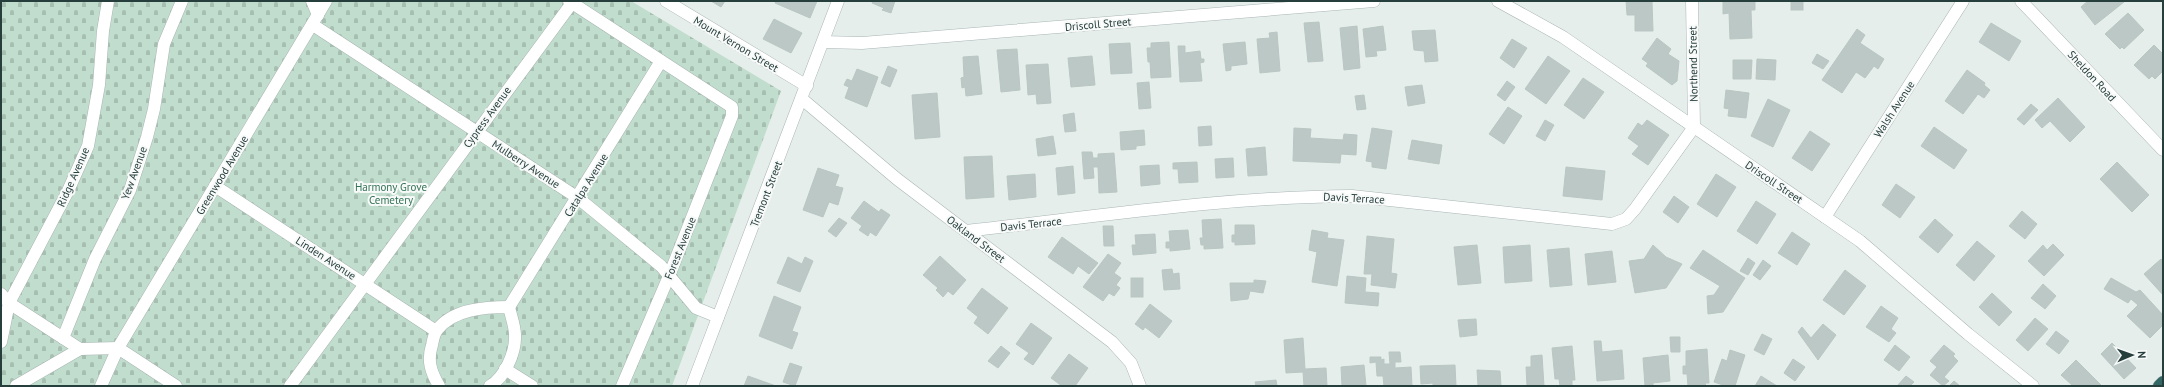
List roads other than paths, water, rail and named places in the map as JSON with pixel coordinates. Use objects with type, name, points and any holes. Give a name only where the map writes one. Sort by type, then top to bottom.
[{"type":"highway","points":[[2159,386],[2163,382]]},
{"type":"street","name":"Ridge Avenue","points":[[1,342],[5,299],[68,191],[88,146],[99,85],[103,31],[108,1]]},
{"type":"street","name":"Yew Avenue","points":[[63,338],[96,259],[130,190],[147,137],[154,109],[164,44],[182,1]]},
{"type":"street","points":[[312,1],[315,20]]},
{"type":"street","name":"Greenwood Avenue","points":[[101,386],[118,348],[326,1]]},
{"type":"street","name":"Mount Vernon Street","points":[[666,1],[807,86]]},
{"type":"street","name":"Tremont Street","points":[[692,386],[838,1]]},
{"type":"street","name":"Driscoll Street","points":[[823,42],[862,43],[1374,1]]},
{"type":"street","name":"Driscoll Street","points":[[1498,1],[1563,38],[1860,240],[1968,334],[2033,386]]},
{"type":"street","name":"Northend Street","points":[[1692,1],[1694,126]]},
{"type":"street","name":"Walsh Avenue","points":[[1825,217],[1963,1]]},
{"type":"street","name":"Sheldon Road","points":[[2021,1],[2163,150]]},
{"type":"street","name":"Cypress Avenue","points":[[290,386],[477,132],[570,2],[732,107]]},
{"type":"street","name":"Mulberry Avenue","points":[[315,20],[477,132],[578,198],[642,249],[669,276],[696,308],[718,317]]},
{"type":"street","name":"Catalpa Avenue","points":[[509,307],[578,198],[661,61]]},
{"type":"street","name":"Oakland Street","points":[[802,99],[897,179],[1112,342],[1131,363],[1140,386]]},
{"type":"street","name":"Forest Avenue","points":[[622,386],[669,276],[732,116],[732,107]]},
{"type":"street","name":"Davis Terrace","points":[[966,231],[1229,202],[1332,196],[1352,196],[1612,224],[1626,219],[1635,209],[1694,126]]},
{"type":"street","name":"Linden Avenue","points":[[215,186],[436,331]]},
{"type":"street","points":[[5,299],[80,349]]},
{"type":"street","points":[[439,386],[431,372],[429,363],[430,350],[436,331],[446,322],[462,313],[486,307],[509,307],[515,335],[512,353],[505,369],[490,386]]},
{"type":"street","points":[[16,386],[80,349],[118,348],[176,386]]},
{"type":"street","points":[[505,369],[532,386]]},
{"type":"park label","name":"Harmony Grove Cemetery","points":[[391,193]]}]
